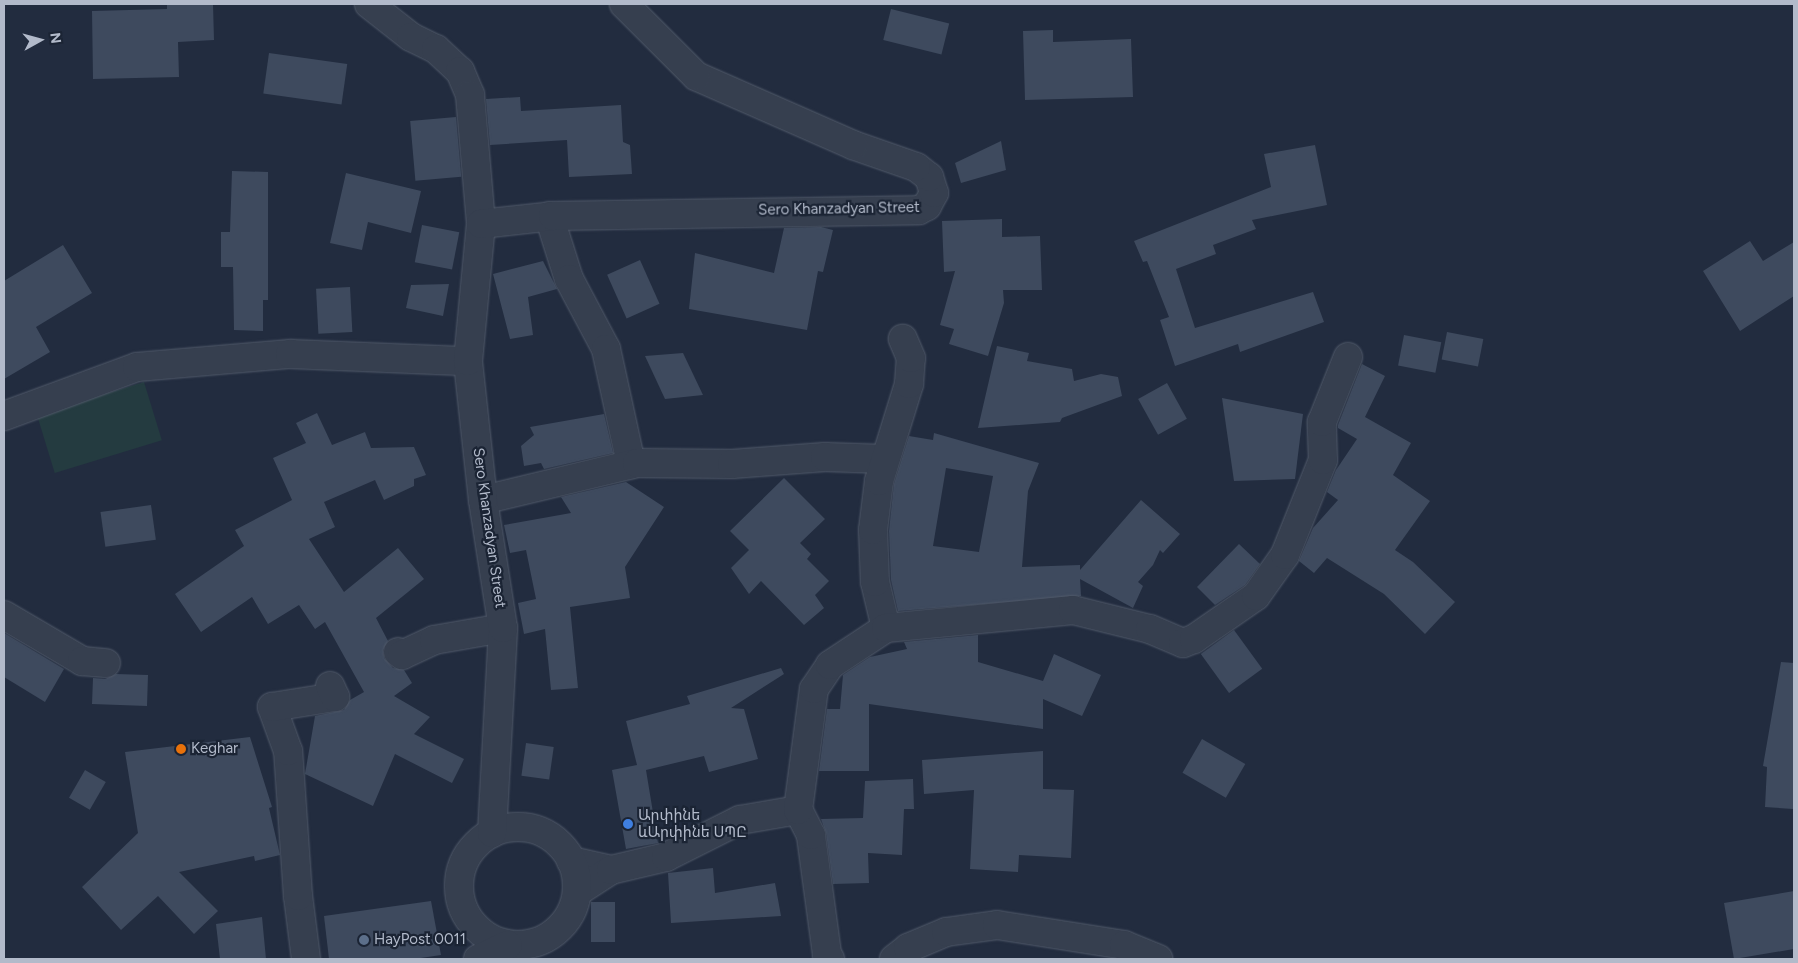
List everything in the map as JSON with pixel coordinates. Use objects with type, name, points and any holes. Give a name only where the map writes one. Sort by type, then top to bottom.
[{"type":"street","name":"Sero Khanzadyan Street","points":[[369,4],[411,37],[436,49],[460,71],[470,95],[481,224],[468,361],[483,500],[503,628],[492,833]]},
{"type":"street","name":"Sero Khanzadyan Street","points":[[481,224],[549,216],[919,210],[927,206],[933,196],[931,180],[920,169],[853,145],[696,76],[624,4]]},
{"type":"street","points":[[549,216],[569,278],[606,349],[632,464]]},
{"type":"street","points":[[886,628],[875,582],[873,530],[885,459],[909,384],[911,358],[903,339]]},
{"type":"street","points":[[4,416],[138,367],[290,354],[468,361]]},
{"type":"street","points":[[830,959],[827,954],[811,835],[798,810],[814,689],[830,664],[886,628],[1073,610],[1150,630],[1183,643],[1194,639],[1256,596],[1285,555],[1323,460],[1322,422],[1348,357]]},
{"type":"street","points":[[483,500],[632,464],[732,464],[825,457],[885,459]]},
{"type":"street","points":[[4,615],[82,660],[106,663]]},
{"type":"street","points":[[398,652],[402,655],[434,640],[503,628]]},
{"type":"street","points":[[306,959],[298,896],[288,751],[272,707],[335,697],[330,686]]},
{"type":"street","points":[[576,892],[611,870],[666,857],[740,820],[798,810]]},
{"type":"street","points":[[475,927],[477,959],[508,945],[536,942],[561,927],[572,911],[576,892],[571,861],[561,846],[548,835],[532,829],[514,828],[492,833],[468,854],[460,872],[459,891],[462,904],[475,927],[490,939],[508,945]]},
{"type":"street","points":[[571,861],[611,870]]},
{"type":"street","points":[[894,959],[908,948],[946,932],[997,925],[1124,945],[1158,959]]},
{"type":"green space","points":[[144,382],[162,440],[55,473],[37,415]]},
{"type":"building","points":[[167,4],[213,4],[214,40],[178,42],[179,77],[93,79],[92,11],[167,9]]},
{"type":"building","points":[[891,9],[949,24],[941,55],[883,40]]},
{"type":"building","points":[[1053,30],[1053,42],[1131,39],[1133,97],[1025,100],[1023,31]]},
{"type":"building","points":[[269,53],[347,64],[342,105],[263,94]]},
{"type":"building","points":[[520,97],[521,111],[621,105],[623,142],[630,145],[632,174],[569,177],[567,140],[490,145],[486,99]]},
{"type":"building","points":[[456,117],[461,177],[415,181],[410,121]]},
{"type":"building","points":[[1001,141],[1006,170],[961,183],[955,163]]},
{"type":"building","points":[[1315,145],[1327,205],[1252,220],[1256,229],[1213,245],[1216,254],[1176,269],[1195,328],[1313,292],[1324,322],[1240,352],[1238,344],[1175,366],[1160,320],[1169,317],[1147,261],[1143,262],[1134,241],[1271,187],[1264,154]]},
{"type":"building","points":[[232,171],[268,172],[268,300],[263,300],[263,331],[234,330],[233,267],[221,267],[221,232],[230,232]]},
{"type":"building","points":[[346,173],[421,191],[411,233],[368,222],[362,250],[330,243]]},
{"type":"building","points":[[1002,219],[1002,237],[1040,236],[1042,290],[1003,290],[1004,303],[988,356],[949,344],[954,329],[940,325],[955,271],[944,272],[942,221]]},
{"type":"building","points":[[422,225],[459,232],[452,270],[415,262]]},
{"type":"building","points":[[821,227],[833,230],[823,272],[818,271],[807,330],[689,309],[695,253],[774,273],[784,228]]},
{"type":"building","points":[[1750,241],[1763,261],[1794,242],[1794,296],[1740,331],[1703,271]]},
{"type":"building","points":[[63,245],[92,293],[36,327],[50,352],[4,379],[4,281]]},
{"type":"building","points":[[640,260],[660,304],[627,318],[607,275]]},
{"type":"building","points":[[543,261],[557,289],[528,297],[533,335],[510,339],[493,274]]},
{"type":"building","points":[[449,284],[443,316],[406,308],[411,285]]},
{"type":"building","points":[[350,287],[352,332],[318,334],[316,289]]},
{"type":"building","points":[[1447,332],[1483,339],[1478,367],[1442,359]]},
{"type":"building","points":[[1404,335],[1441,342],[1435,373],[1398,365]]},
{"type":"building","points":[[997,346],[1029,353],[1027,361],[1072,369],[1074,381],[1101,374],[1118,377],[1122,396],[1062,418],[1060,422],[978,428]]},
{"type":"building","points":[[683,353],[703,395],[665,399],[645,356]]},
{"type":"building","points":[[1362,364],[1385,376],[1365,417],[1411,443],[1393,475],[1430,501],[1395,550],[1413,562],[1455,602],[1425,634],[1384,594],[1327,558],[1314,573],[1299,561],[1313,528],[1338,500],[1327,492],[1336,470],[1357,439],[1338,428],[1338,425]]},
{"type":"building","points":[[1167,383],[1187,419],[1158,435],[1138,399]]},
{"type":"building","points":[[1222,398],[1303,414],[1295,479],[1234,481]]},
{"type":"building","points":[[317,413],[332,445],[365,432],[371,448],[414,447],[426,475],[414,479],[414,486],[384,500],[375,480],[324,502],[335,527],[309,539],[344,592],[398,548],[424,579],[376,618],[388,641],[383,650],[384,658],[393,668],[404,670],[412,683],[394,696],[430,717],[414,734],[464,759],[452,783],[395,754],[373,806],[305,774],[315,716],[344,710],[350,700],[364,692],[325,622],[315,629],[299,605],[268,624],[252,597],[201,632],[175,594],[244,546],[235,530],[292,500],[273,458],[306,443],[296,423]]},
{"type":"building","points":[[604,414],[613,453],[544,469],[541,463],[524,466],[521,446],[534,435],[530,427]]},
{"type":"building","points":[[934,433],[1039,463],[1028,491],[1022,567],[1080,565],[1080,570],[1141,500],[1180,534],[1163,553],[1160,550],[1153,565],[1138,582],[1143,586],[1133,608],[1080,579],[1081,596],[898,611],[891,580],[889,531],[894,484],[909,436],[933,440]],"holes":[[[946,468],[993,476],[979,552],[933,546]]]},
{"type":"building","points":[[784,478],[825,519],[800,543],[811,554],[807,559],[829,581],[815,595],[824,608],[804,625],[761,581],[749,594],[731,568],[749,550],[730,531]]},
{"type":"building","points":[[626,482],[664,507],[625,567],[630,598],[570,607],[578,688],[551,690],[545,629],[524,634],[518,603],[536,599],[526,550],[510,553],[504,525],[571,513],[561,497]]},
{"type":"building","points":[[151,505],[156,540],[105,547],[100,512]]},
{"type":"building","points":[[1239,544],[1260,564],[1245,585],[1215,605],[1197,587]]},
{"type":"building","points":[[1234,630],[1262,669],[1229,693],[1201,654]]},
{"type":"building","points":[[4,633],[64,669],[45,702],[4,677]]},
{"type":"building","points":[[978,635],[978,662],[1043,681],[1054,654],[1101,675],[1082,716],[1043,699],[1043,729],[869,704],[869,771],[819,771],[827,709],[840,709],[843,675],[870,657],[907,649],[904,642]]},
{"type":"building","points":[[1781,662],[1794,663],[1793,809],[1765,807],[1767,767],[1763,766]]},
{"type":"building","points":[[781,668],[784,674],[731,708],[744,709],[758,759],[709,772],[704,756],[646,770],[658,843],[626,849],[612,770],[637,765],[626,721],[690,704],[687,696]]},
{"type":"building","points":[[116,674],[148,675],[147,706],[92,704],[93,678],[105,679]]},
{"type":"building","points":[[250,737],[272,807],[269,808],[280,855],[255,861],[254,856],[179,872],[218,911],[194,934],[158,896],[121,930],[82,887],[138,833],[125,752]]},
{"type":"building","points":[[1202,739],[1245,764],[1226,798],[1182,773]]},
{"type":"building","points":[[526,743],[554,747],[549,780],[521,776]]},
{"type":"building","points":[[1043,751],[1043,789],[1074,790],[1071,858],[1019,855],[1018,872],[970,869],[974,790],[924,794],[922,760]]},
{"type":"building","points":[[85,770],[106,782],[90,810],[69,798]]},
{"type":"building","points":[[913,779],[914,809],[904,809],[902,855],[868,853],[869,883],[833,884],[826,833],[821,819],[863,818],[865,781]]},
{"type":"building","points":[[713,868],[715,893],[775,883],[781,916],[671,923],[668,873]]},
{"type":"building","points":[[1794,891],[1794,949],[1734,959],[1724,903]]},
{"type":"building","points":[[431,901],[441,955],[414,959],[329,959],[324,916]]},
{"type":"building","points":[[591,902],[615,902],[615,942],[591,942]]},
{"type":"building","points":[[262,917],[266,959],[220,959],[216,924]]},
{"type":"place","name":"Keghar","points":[[181,749]]},
{"type":"place","name":"Արփինե ևԱրփինե ՍՊԸ","points":[[628,824]]},
{"type":"place","name":"HayPost 0011","points":[[364,940]]}]
